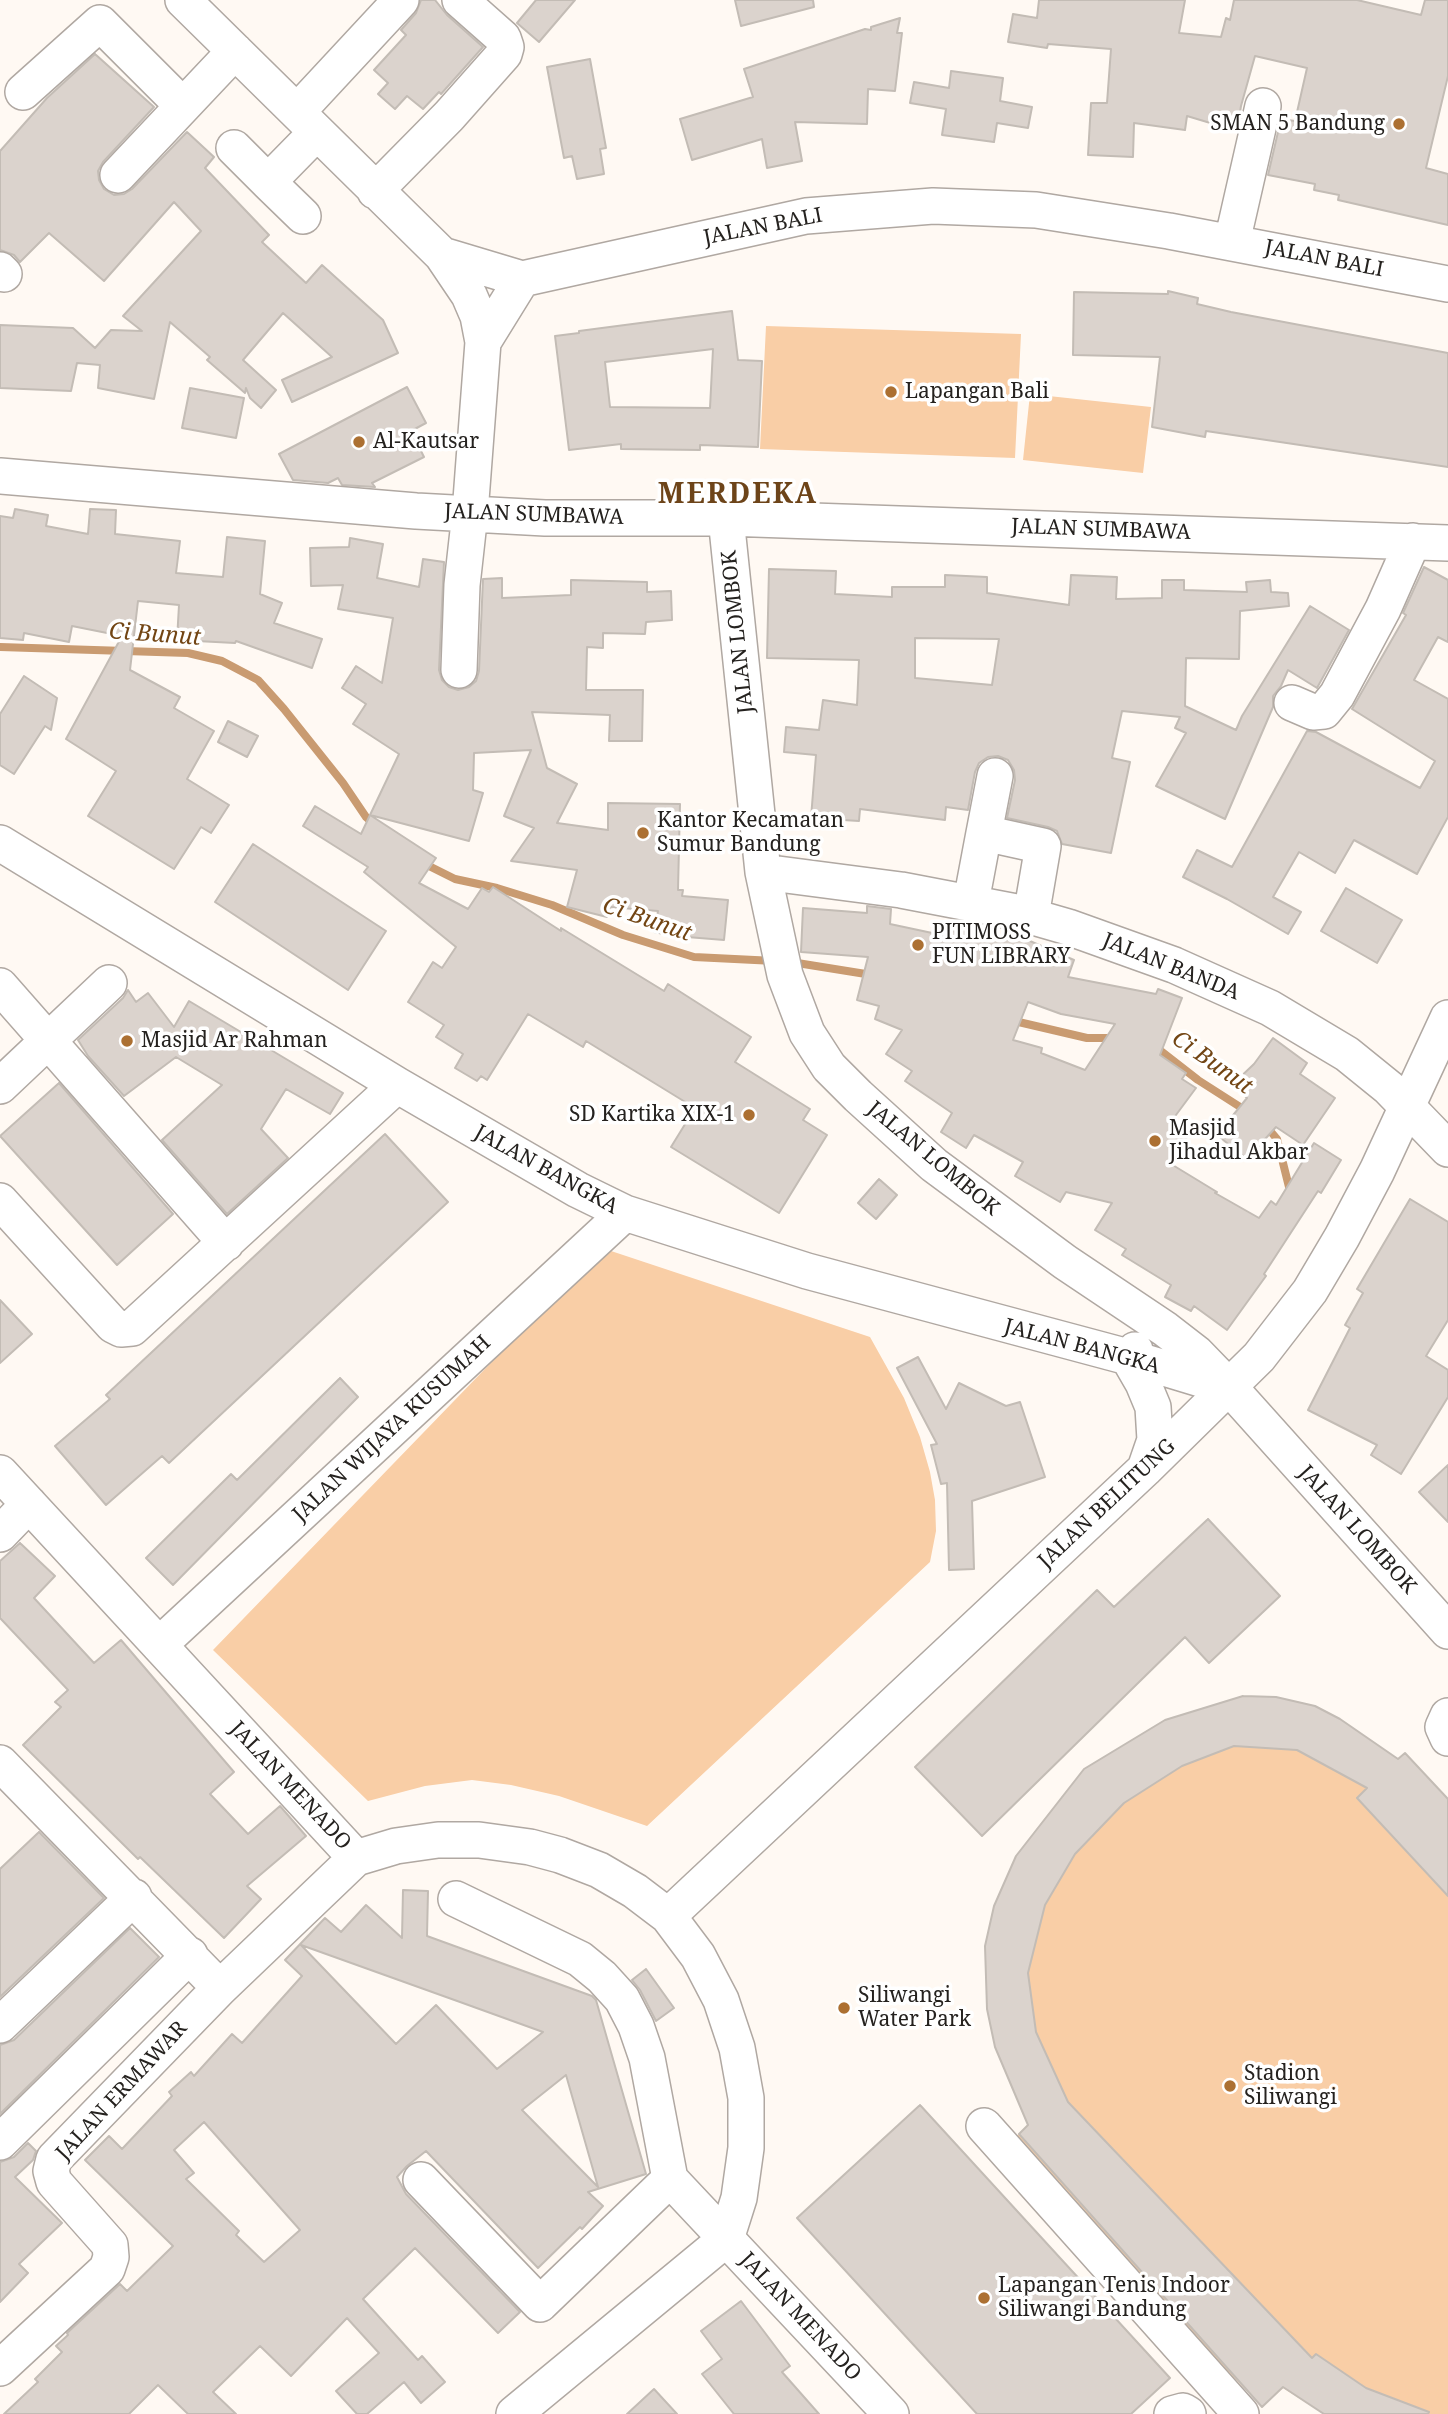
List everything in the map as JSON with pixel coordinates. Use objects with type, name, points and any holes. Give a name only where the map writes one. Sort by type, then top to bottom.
[{"type":"street","name":"JALAN BALI","points":[[183,0],[442,255],[522,279],[806,216],[933,206],[1036,211],[1233,242],[1448,284]]},
{"type":"street","points":[[268,182],[307,122],[401,0]]},
{"type":"street","points":[[375,191],[449,116],[504,54],[506,47],[503,38],[460,0]]},
{"type":"street","points":[[23,92],[100,23],[183,106]]},
{"type":"street","points":[[118,175],[235,51]]},
{"type":"street","points":[[1233,242],[1263,106]]},
{"type":"street","points":[[234,148],[303,216]]},
{"type":"street","points":[[442,255],[469,295],[478,316],[483,342],[471,513],[462,585],[459,670]]},
{"type":"street","points":[[483,342],[522,279]]},
{"type":"street","name":"JALAN SUMBAWA","points":[[0,476],[416,511],[545,518],[726,518],[1448,543]]},
{"type":"street","name":"JALAN LOMBOK","points":[[726,518],[764,872],[783,964],[807,1032],[829,1067],[883,1121],[977,1198],[1195,1353],[1230,1388],[1448,1631]]},
{"type":"street","points":[[1292,703],[1313,712],[1324,711],[1337,695],[1383,609],[1413,541]]},
{"type":"street","points":[[971,902],[995,776]]},
{"type":"street","points":[[984,833],[1043,846],[1031,916]]},
{"type":"street","name":"JALAN BANGKA","points":[[0,843],[397,1086],[578,1190],[625,1213],[807,1271],[1128,1357],[1230,1388]]},
{"type":"street","name":"JALAN BANDA","points":[[764,872],[971,902],[1031,916],[1174,965],[1270,1008],[1347,1054],[1379,1079],[1448,1149]]},
{"type":"street","points":[[0,1086],[109,983]]},
{"type":"street","points":[[0,986],[226,1243]]},
{"type":"street","name":"JALAN BELITUNG","points":[[668,1916],[1145,1469],[1259,1357],[1310,1291],[1377,1171],[1448,1018]]},
{"type":"street","points":[[0,1201],[113,1325],[121,1329],[132,1328],[397,1086]]},
{"type":"street","name":"JALAN WIJAYA KUSUMAH","points":[[159,1645],[625,1213]]},
{"type":"street","points":[[1141,1313],[1147,1325],[1146,1336],[1128,1357],[1153,1407],[1154,1440],[1145,1469]]},
{"type":"street","name":"JALAN MENADO","points":[[0,1473],[356,1858],[396,1846],[438,1840],[520,1844],[560,1855],[598,1870],[635,1891],[668,1916],[698,1956],[722,2000],[737,2048],[746,2098],[746,2148],[739,2198],[726,2239],[891,2414]]},
{"type":"street","points":[[0,1534],[29,1504]]},
{"type":"street","points":[[1448,1716],[1443,1727],[1448,1738]]},
{"type":"street","points":[[0,1763],[220,1987]]},
{"type":"street","name":"JALAN ERMAWAR","points":[[0,2368],[107,2269],[111,2257],[110,2245],[54,2182],[51,2171],[54,2158],[220,1987],[356,1858]]},
{"type":"street","points":[[0,2025],[134,1897]]},
{"type":"street","points":[[456,1899],[580,1959],[602,1977],[622,1999],[636,2026],[647,2058],[670,2179],[726,2239],[514,2414]]},
{"type":"street","points":[[0,2142],[190,1955]]},
{"type":"street","points":[[984,2126],[1241,2414]]},
{"type":"street","points":[[421,2179],[540,2304],[670,2179]]},
{"type":"street","points":[[1172,2414],[1183,2411],[1188,2414]]},
{"type":"shaded area","name":"Lapangan Bali","points":[[766,326],[1021,334],[1015,458],[760,449]]},
{"type":"shaded area","name":"Lapangan Bali","points":[[1030,394],[1151,407],[1143,473],[1023,460]]},
{"type":"shaded area","points":[[602,1248],[870,1337],[904,1398],[920,1437],[930,1472],[935,1500],[936,1531],[930,1562],[647,1826],[559,1796],[511,1785],[472,1780],[425,1786],[368,1801],[213,1650]]},
{"type":"shaded area","name":"Stadion Siliwangi","points":[[1243,1696],[1276,1697],[1315,1706],[1340,1719],[1378,1745],[1394,1762],[1405,1753],[1448,1799],[1448,2414],[1324,2414],[1283,2388],[1262,2407],[1010,2143],[1028,2125],[995,2047],[987,2009],[985,1946],[994,1906],[1016,1856],[1049,1813],[1085,1773],[1120,1747],[1165,1720]]},
{"type":"building","points":[[421,0],[435,0],[447,15],[483,47],[441,94],[439,92],[423,109],[407,96],[395,109],[378,94],[388,83],[374,70],[406,35],[401,30],[416,13]]},
{"type":"building","points":[[536,0],[575,0],[539,42],[517,23]]},
{"type":"building","points":[[735,0],[813,0],[814,7],[741,26]]},
{"type":"building","points":[[1039,0],[1185,0],[1179,33],[1221,37],[1226,18],[1230,20],[1234,0],[1357,0],[1421,15],[1425,0],[1448,0],[1448,76],[1426,168],[1448,174],[1448,225],[1338,200],[1339,195],[1314,190],[1315,184],[1268,175],[1281,119],[1295,121],[1307,68],[1255,56],[1237,131],[1187,116],[1185,130],[1134,123],[1133,157],[1088,155],[1091,103],[1107,103],[1111,49],[1048,44],[1047,48],[1008,42],[1013,14],[1037,18]]},
{"type":"building","points":[[900,18],[897,33],[902,33],[895,91],[868,89],[867,124],[795,122],[802,161],[767,168],[762,139],[692,160],[680,119],[753,97],[744,69],[865,29],[871,30],[871,27]]},
{"type":"building","points":[[95,54],[154,107],[103,162],[98,171],[104,189],[114,195],[124,194],[132,189],[187,132],[214,157],[205,168],[269,235],[262,242],[306,283],[322,265],[383,320],[398,353],[292,402],[282,380],[332,357],[283,313],[243,360],[276,390],[261,408],[250,398],[246,388],[245,393],[207,360],[210,357],[170,322],[154,399],[98,388],[100,365],[77,363],[71,391],[0,388],[0,325],[73,328],[95,348],[111,330],[142,331],[123,316],[201,231],[174,202],[104,281],[49,233],[20,262],[14,255],[0,250],[0,151],[47,98]]},
{"type":"building","points":[[590,59],[606,148],[600,149],[604,174],[577,179],[572,156],[564,158],[547,67]]},
{"type":"building","points":[[951,71],[1003,78],[1000,101],[1032,107],[1028,128],[997,123],[994,142],[942,135],[946,109],[910,103],[914,82],[949,88]]},
{"type":"building","points":[[1168,291],[1198,298],[1197,304],[1231,312],[1448,353],[1448,467],[1206,431],[1205,437],[1152,427],[1160,357],[1073,355],[1074,292],[1168,294]]},
{"type":"building","points":[[732,311],[738,360],[762,361],[758,447],[700,445],[700,450],[621,449],[621,444],[569,450],[555,336]],"holes":[[[713,349],[710,408],[610,407],[605,362]]]},
{"type":"building","name":"Al-Kautsar","points":[[407,387],[426,423],[411,431],[424,457],[372,483],[375,487],[342,485],[338,478],[328,483],[293,480],[279,454]]},
{"type":"building","points":[[190,388],[244,398],[236,438],[182,428]]},
{"type":"building","points":[[15,509],[48,515],[46,526],[88,534],[90,509],[116,510],[115,534],[180,541],[176,573],[223,577],[227,537],[265,541],[260,594],[282,603],[274,623],[322,639],[312,668],[236,641],[177,640],[179,605],[138,601],[130,670],[180,697],[174,708],[214,731],[187,779],[229,805],[211,833],[201,827],[174,869],[88,816],[116,771],[66,739],[122,636],[72,626],[69,642],[24,633],[23,640],[0,638],[0,516],[13,518]]},
{"type":"building","points":[[350,538],[383,544],[377,578],[419,587],[423,559],[444,562],[439,670],[442,680],[449,687],[458,690],[469,687],[476,681],[479,671],[483,579],[502,578],[502,598],[571,595],[571,580],[647,582],[647,592],[671,591],[672,620],[646,622],[645,634],[603,633],[603,648],[587,647],[586,690],[643,690],[642,741],[609,741],[610,715],[532,712],[547,768],[577,784],[557,823],[608,830],[608,803],[680,804],[678,890],[683,890],[682,896],[728,900],[724,940],[687,939],[654,932],[658,911],[610,907],[607,917],[567,907],[577,870],[511,861],[534,828],[504,816],[531,750],[474,753],[473,790],[483,793],[469,841],[370,815],[399,754],[353,724],[366,704],[342,688],[356,666],[382,683],[393,618],[338,609],[343,585],[311,586],[310,548],[349,547]]},
{"type":"building","points":[[1424,567],[1448,580],[1448,642],[1438,637],[1414,680],[1448,699],[1448,817],[1417,874],[1354,840],[1335,873],[1299,852],[1273,897],[1301,912],[1288,934],[1183,877],[1197,850],[1232,867],[1307,731],[1316,732],[1420,788],[1435,761],[1352,709],[1406,615],[1403,613]]},
{"type":"building","points":[[769,569],[836,571],[835,594],[892,597],[892,587],[945,587],[945,575],[987,577],[987,593],[1069,605],[1071,575],[1117,577],[1116,599],[1162,598],[1162,580],[1184,580],[1184,590],[1247,592],[1246,582],[1270,580],[1271,592],[1288,593],[1289,606],[1240,611],[1239,659],[1186,658],[1185,706],[1236,730],[1310,606],[1349,630],[1317,688],[1288,670],[1273,696],[1273,707],[1225,819],[1156,786],[1186,733],[1175,728],[1180,717],[1122,711],[1112,758],[1130,762],[1111,853],[1062,844],[1057,831],[1007,818],[1015,780],[1014,770],[1008,760],[998,756],[988,757],[979,763],[968,810],[946,807],[945,820],[860,809],[859,821],[811,818],[816,755],[784,752],[786,727],[819,730],[823,700],[857,705],[859,660],[767,658]],"holes":[[[915,638],[999,639],[992,685],[915,678]]]},
{"type":"building","points":[[24,676],[57,698],[51,730],[45,726],[14,774],[0,765],[0,714]]},
{"type":"building","points":[[228,721],[258,736],[247,757],[218,742]]},
{"type":"building","points":[[315,806],[361,834],[370,815],[436,858],[419,883],[468,909],[482,888],[489,892],[493,887],[561,931],[561,928],[664,991],[668,984],[751,1037],[735,1062],[810,1109],[803,1120],[827,1135],[779,1213],[671,1147],[695,1108],[586,1041],[583,1047],[528,1014],[487,1080],[481,1076],[477,1081],[455,1068],[463,1054],[436,1037],[444,1025],[408,1002],[433,962],[442,968],[456,947],[364,872],[368,867],[303,826]]},
{"type":"building","points":[[253,844],[386,931],[348,990],[215,902]]},
{"type":"building","points":[[1346,888],[1402,920],[1377,963],[1321,931]]},
{"type":"building","points":[[867,906],[891,909],[890,924],[951,937],[955,924],[1007,940],[1009,932],[1074,960],[1068,977],[1156,994],[1158,989],[1182,998],[1160,1055],[1186,1073],[1182,1079],[1196,1088],[1173,1119],[1191,1130],[1171,1164],[1259,1218],[1271,1201],[1276,1205],[1314,1143],[1341,1160],[1264,1274],[1266,1276],[1227,1330],[1194,1306],[1191,1311],[1165,1297],[1171,1285],[1122,1255],[1126,1249],[1095,1230],[1112,1203],[1066,1192],[1060,1202],[1015,1176],[1023,1162],[974,1135],[966,1148],[941,1132],[952,1113],[905,1081],[912,1071],[886,1054],[902,1030],[875,1019],[879,1006],[857,1000],[868,957],[801,952],[803,908],[867,913]],"holes":[[[1028,1002],[1061,1014],[1115,1024],[1085,1070],[1041,1053],[1042,1048],[1013,1040]]]},
{"type":"building","points":[[128,990],[136,1002],[148,993],[174,1027],[189,1001],[343,1093],[330,1114],[286,1089],[261,1129],[288,1158],[227,1214],[162,1140],[222,1085],[176,1057],[124,1096],[88,1056],[78,1040],[123,998]]},
{"type":"building","points":[[1273,1038],[1307,1063],[1300,1074],[1335,1098],[1303,1145],[1276,1127],[1247,1159],[1217,1135],[1247,1098],[1233,1084],[1254,1064]]},
{"type":"building","points":[[59,1083],[173,1214],[117,1265],[0,1136]]},
{"type":"building","points":[[385,1134],[448,1202],[169,1463],[162,1456],[106,1505],[55,1446],[110,1399],[106,1395]]},
{"type":"building","points":[[879,1179],[897,1195],[876,1219],[858,1203]]},
{"type":"building","points":[[1410,1199],[1448,1222],[1448,1320],[1426,1356],[1448,1370],[1448,1397],[1401,1474],[1371,1455],[1377,1445],[1308,1410],[1350,1328],[1345,1325],[1363,1293],[1357,1289]]},
{"type":"building","points":[[0,1300],[32,1334],[0,1363]]},
{"type":"building","points":[[918,1357],[946,1409],[959,1383],[1006,1406],[1020,1402],[1045,1477],[972,1501],[974,1569],[949,1570],[947,1483],[941,1484],[931,1445],[937,1444],[897,1368]]},
{"type":"building","points":[[340,1378],[358,1397],[173,1585],[146,1558],[231,1474],[237,1480]]},
{"type":"building","points":[[1448,1465],[1448,1522],[1419,1492]]},
{"type":"building","points":[[1208,1519],[1280,1596],[1209,1663],[1185,1637],[982,1836],[915,1767],[1097,1590],[1114,1607]]},
{"type":"building","points":[[20,1543],[55,1576],[34,1598],[94,1663],[121,1640],[234,1772],[210,1794],[248,1834],[280,1806],[306,1836],[247,1886],[261,1899],[224,1938],[140,1857],[138,1859],[23,1745],[61,1707],[55,1702],[68,1690],[0,1618],[0,1561]]},
{"type":"building","points":[[1243,1696],[1276,1697],[1315,1706],[1340,1719],[1398,1759],[1405,1753],[1448,1799],[1448,1896],[1357,1798],[1367,1788],[1297,1750],[1234,1746],[1182,1766],[1124,1803],[1075,1854],[1045,1905],[1028,1973],[1036,2032],[1068,2102],[1312,2358],[1316,2354],[1366,2388],[1429,2412],[1428,2414],[1324,2414],[1283,2387],[1262,2407],[1019,2134],[1028,2125],[995,2047],[987,2009],[985,1946],[994,1906],[1016,1856],[1084,1769],[1165,1720]]},
{"type":"building","points":[[39,1832],[104,1898],[0,1997],[0,1869]]},
{"type":"building","points":[[403,1890],[428,1891],[427,1936],[592,1996],[596,2000],[646,2174],[588,2192],[603,2206],[582,2229],[580,2227],[538,2268],[426,2151],[407,2166],[397,2177],[406,2194],[520,2312],[498,2333],[415,2248],[363,2299],[418,2360],[422,2356],[445,2382],[421,2403],[404,2382],[367,2414],[357,2414],[336,2391],[379,2353],[347,2318],[291,2376],[260,2346],[213,2392],[236,2414],[188,2414],[158,2385],[129,2414],[4,2414],[38,2382],[35,2379],[62,2352],[56,2346],[67,2333],[120,2284],[127,2291],[173,2246],[85,2160],[109,2136],[122,2149],[172,2096],[169,2092],[191,2072],[194,2076],[232,2034],[242,2043],[302,1976],[285,1960],[325,1918],[341,1932],[366,1905],[402,1938]],"holes":[[[301,1945],[460,2002],[543,2032],[497,2069],[436,2005],[396,2044]],[[566,2075],[598,2187],[522,2110]],[[204,2122],[300,2230],[264,2262],[236,2235],[239,2231],[186,2179],[194,2173],[174,2150]]]},
{"type":"building","points":[[130,1928],[159,1957],[0,2114],[0,2045],[14,2040]]},
{"type":"building","points":[[646,1969],[674,2008],[656,2021],[632,1980]]},
{"type":"building","name":"Lapangan Tenis Indoor Siliwangi Bandung","points":[[920,2105],[1170,2378],[1131,2414],[977,2414],[797,2218]]},
{"type":"building","points":[[28,2143],[36,2151],[33,2160],[15,2177],[62,2223],[19,2264],[28,2273],[0,2302],[0,2162],[14,2157]]},
{"type":"building","points":[[741,2301],[790,2366],[782,2372],[819,2414],[734,2414],[702,2374],[722,2359],[701,2331]]},
{"type":"building","points":[[654,2389],[677,2414],[627,2414]]},
{"type":"waterway","name":"Ci Bunut","points":[[0,647],[188,653],[222,661],[258,680],[375,825]]},
{"type":"waterway","name":"Ci Bunut","points":[[423,863],[455,879],[497,888],[552,905],[623,935],[694,957],[775,961]]},
{"type":"waterway","name":"Ci Bunut","points":[[791,962],[872,975]]},
{"type":"waterway","name":"Ci Bunut","points":[[1010,1020],[1087,1038],[1114,1038]]},
{"type":"waterway","name":"Ci Bunut","points":[[1153,1045],[1198,1080],[1248,1112]]},
{"type":"waterway","name":"Ci Bunut","points":[[1266,1126],[1277,1139],[1291,1195]]},
{"type":"place","name":"SMAN 5 Bandung","points":[[1399,124]]},
{"type":"place","name":"Lapangan Bali","points":[[891,392]]},
{"type":"place","name":"Al-Kautsar","points":[[359,442]]},
{"type":"place","name":"Kantor Kecamatan Sumur Bandung","points":[[643,833]]},
{"type":"place","name":"PITIMOSS FUN LIBRARY","points":[[918,945]]},
{"type":"place","name":"Masjid Ar Rahman","points":[[127,1041]]},
{"type":"place","name":"SD Kartika XIX-1","points":[[749,1115]]},
{"type":"place","name":"Masjid Jihadul Akbar","points":[[1155,1141]]},
{"type":"place","name":"Siliwangi Water Park","points":[[844,2008]]},
{"type":"place","name":"Stadion Siliwangi","points":[[1230,2086]]},
{"type":"place","name":"Lapangan Tenis Indoor Siliwangi Bandung","points":[[984,2298]]},
{"type":"district","name":"MERDEKA","points":[[738,495]]}]
